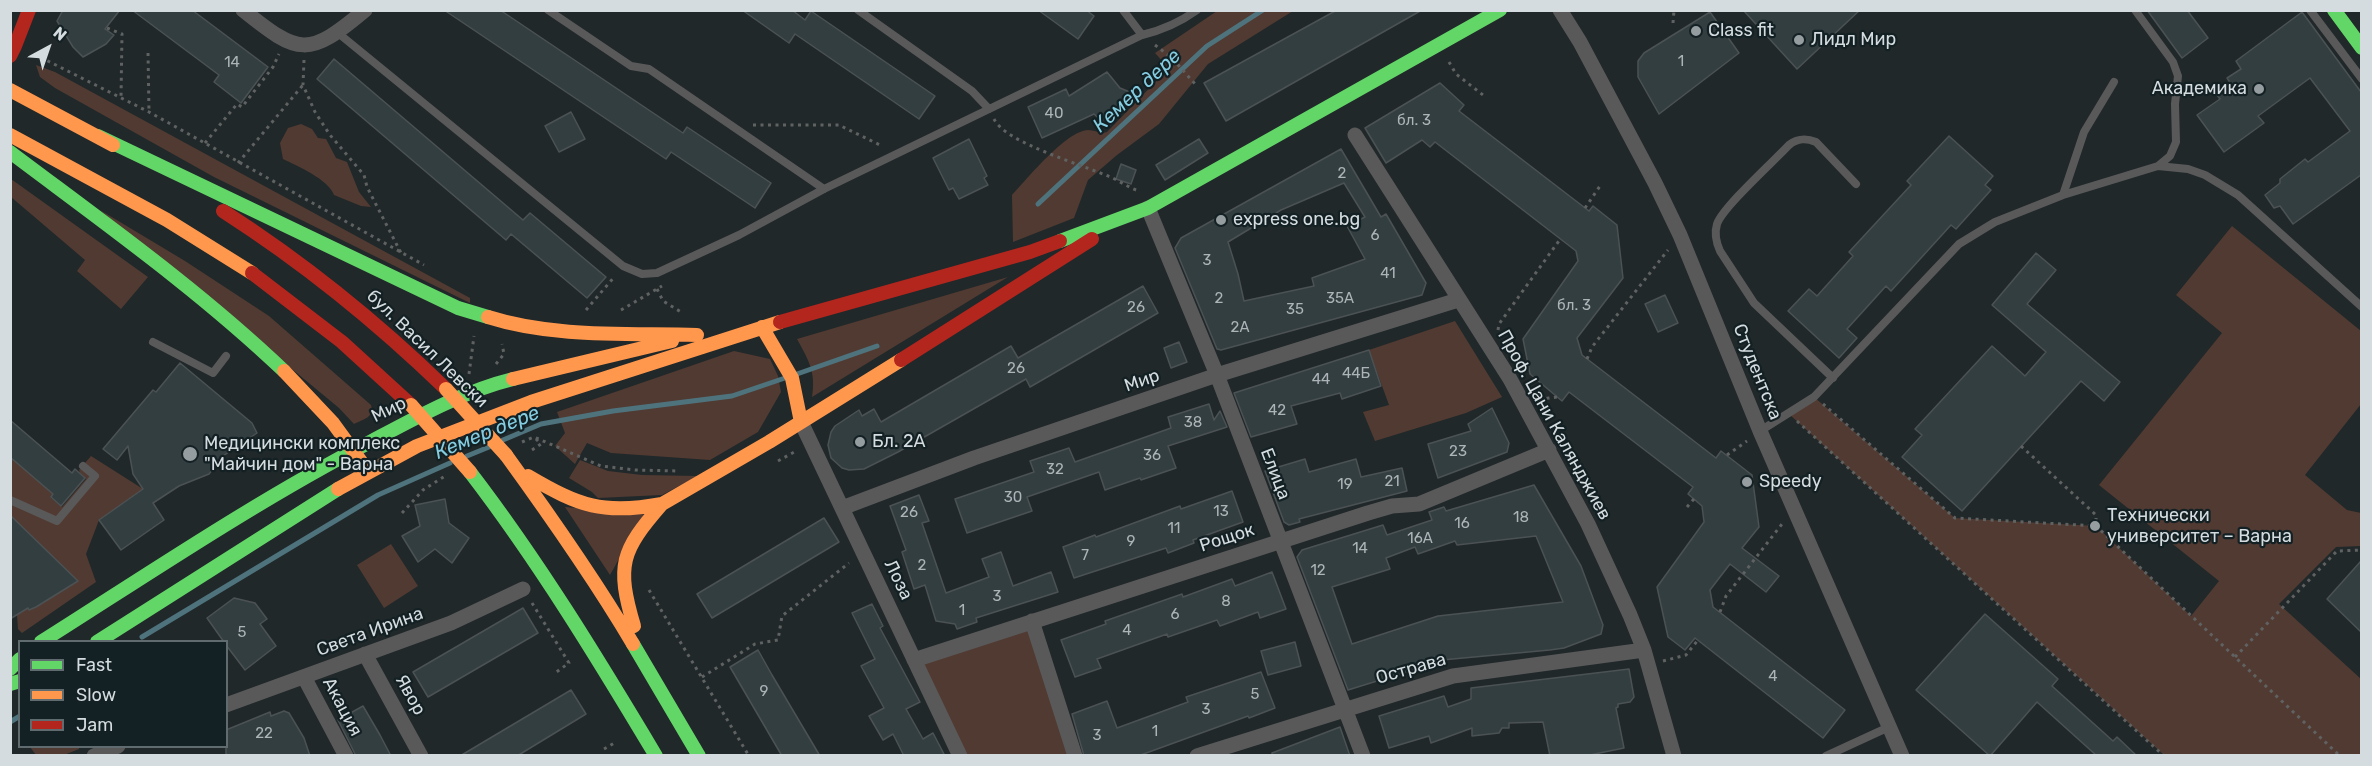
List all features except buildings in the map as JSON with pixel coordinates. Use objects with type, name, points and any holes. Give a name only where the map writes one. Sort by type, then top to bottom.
[{"type":"main road","points":[[13,51],[29,10]]},
{"type":"main road","name":"Мир","points":[[100,640],[368,471],[417,446],[531,402],[762,327],[1030,252],[1120,220],[1148,208],[1500,10]]},
{"type":"main road","points":[[2334,10],[2361,48]]},
{"type":"main road","name":"бул. Васил Левски","points":[[10,90],[98,136],[248,227],[310,269],[384,329],[446,389],[506,455],[585,566],[699,756]]},
{"type":"main road","points":[[10,135],[175,225],[257,277],[359,356],[411,405],[470,472],[499,510],[605,669],[656,756]]},
{"type":"main road","points":[[98,136],[458,308],[503,322],[571,332],[697,335]]},
{"type":"main road","points":[[10,152],[151,259],[272,360],[330,418],[368,471]]},
{"type":"main road","name":"Мир","points":[[662,504],[801,422],[1024,284],[1120,220]]},
{"type":"main road","points":[[762,327],[792,378],[801,422]]},
{"type":"main road","name":"Мир","points":[[45,640],[173,558],[352,449],[486,386],[697,335],[762,327]]},
{"type":"main road","points":[[516,470],[568,499],[589,507],[618,511],[662,504]]},
{"type":"main road","points":[[647,667],[624,596],[622,575],[625,552],[631,540],[662,504]]},
{"type":"main road","points":[[523,589],[545,579]]},
{"type":"street","points":[[243,10],[278,38],[294,45],[305,46],[338,33],[365,10]]},
{"type":"street","name":"Студентска","points":[[1560,10],[1580,42],[1680,235],[1760,431],[1902,756]]},
{"type":"street","name":"Проф. Цани Калянджиев","points":[[1355,135],[1496,357],[1588,524],[1630,615],[1646,658],[1674,756]]},
{"type":"street","name":"Елица","points":[[1148,208],[1217,375],[1280,542],[1347,709],[1363,756]]},
{"type":"street","name":"Мир","points":[[842,508],[974,458],[1217,375],[1458,300]]},
{"type":"street","name":"Лоза","points":[[801,422],[960,756]]},
{"type":"street","name":"Рощок","points":[[914,660],[1392,506],[1419,504],[1549,450]]},
{"type":"street","name":"Света Ирина","points":[[228,704],[451,623],[523,589]]},
{"type":"street","points":[[1032,621],[1075,756]]},
{"type":"street","name":"Явор","points":[[365,654],[421,756]]},
{"type":"street","name":"Острава","points":[[1197,756],[1453,676],[1646,658]]},
{"type":"street","name":"Акация","points":[[304,677],[346,756]]},
{"type":"street","points":[[94,756],[115,748]]},
{"type":"lane","points":[[548,10],[631,66],[649,69],[824,189]]},
{"type":"lane","points":[[858,10],[972,91],[989,109]]},
{"type":"lane","points":[[1124,10],[1142,35]]},
{"type":"lane","points":[[338,33],[623,266],[642,274],[657,273],[740,235],[824,189],[897,153],[1142,35],[1172,26],[1197,10]]},
{"type":"lane","points":[[2135,10],[2174,62],[2178,76],[2175,104],[2176,142],[2170,156],[2158,166]]},
{"type":"lane","points":[[2310,10],[2361,79]]},
{"type":"lane","points":[[2063,195],[2084,132],[2114,82]]},
{"type":"lane","points":[[1833,378],[1754,303],[1720,251],[1715,235],[1716,227],[1724,213],[1789,145],[1799,140],[1816,142],[1856,184]]},
{"type":"lane","points":[[1760,431],[1814,397],[1959,244],[1995,222],[2063,195],[2158,166],[2188,169],[2205,175],[2238,195],[2361,307]]},
{"type":"lane","points":[[153,342],[213,373],[226,356]]},
{"type":"lane","points":[[10,500],[57,520],[95,476],[83,466]]},
{"type":"lane","points":[[1826,756],[1889,728]]},
{"type":"path","points":[[1673,23],[1674,10]]},
{"type":"path","points":[[107,28],[122,34],[121,98]]},
{"type":"path","points":[[1142,35],[1172,58],[1196,85]]},
{"type":"path","points":[[1439,45],[1456,74],[1483,95]]},
{"type":"path","points":[[305,46],[303,85],[315,112],[330,135],[364,175],[367,187],[401,253]]},
{"type":"path","points":[[13,51],[149,112],[428,267]]},
{"type":"path","points":[[148,53],[149,112]]},
{"type":"path","points":[[205,143],[237,104],[242,107],[273,68]]},
{"type":"path","points":[[238,163],[303,85]]},
{"type":"path","points":[[989,109],[998,127],[1041,150],[1110,177],[1133,189],[1164,199]]},
{"type":"path","points":[[733,125],[838,125],[897,153]]},
{"type":"path","points":[[1585,208],[1600,186]]},
{"type":"path","points":[[1587,359],[1599,338],[1680,235]]},
{"type":"path","points":[[1496,357],[1499,324],[1561,238]]},
{"type":"path","points":[[587,308],[623,266]]},
{"type":"path","points":[[486,386],[485,377],[504,354],[500,335]]},
{"type":"path","points":[[1535,399],[1558,397]]},
{"type":"path","points":[[1814,397],[1955,518],[2096,526],[2340,756]]},
{"type":"path","points":[[1789,414],[2164,756]]},
{"type":"path","points":[[1727,455],[1760,431]]},
{"type":"path","points":[[532,450],[541,444],[534,437],[601,466],[635,470],[686,471]]},
{"type":"path","points":[[769,467],[811,443]]},
{"type":"path","points":[[2021,447],[2096,515],[2096,526]]},
{"type":"path","points":[[402,513],[423,490],[449,473]]},
{"type":"path","points":[[1687,507],[1694,499]]},
{"type":"path","points":[[1720,612],[1726,596],[1794,509]]},
{"type":"path","points":[[2235,657],[2337,551],[2361,550]]},
{"type":"path","points":[[702,677],[755,644],[778,640],[782,616],[846,565]]},
{"type":"path","points":[[643,582],[749,756]]},
{"type":"path","points":[[523,589],[569,663],[555,673]]},
{"type":"path","points":[[1646,658],[1686,655],[1698,640]]},
{"type":"path","points":[[604,749],[616,742]]},
{"type":"shaded area","points":[[1217,11],[1293,11],[1208,64],[1159,124],[1088,180],[1074,218],[1013,242],[1012,195],[1047,157],[1069,138],[1088,130],[1107,132],[1167,70],[1165,64],[1155,53]]},
{"type":"shaded area","points":[[36,65],[55,72],[470,298],[470,303],[214,177],[55,88],[40,77]]},
{"type":"shaded area","points":[[301,124],[312,129],[318,138],[326,139],[336,158],[347,162],[359,192],[371,207],[361,206],[334,195],[320,179],[283,159],[280,143],[288,128]]},
{"type":"shaded area","points":[[11,179],[148,277],[121,309],[77,271],[85,260],[11,197]]},
{"type":"shaded area","points":[[100,210],[185,261],[269,316],[371,405],[370,415],[354,424],[339,408]]},
{"type":"shaded area","points":[[2232,226],[2361,331],[2361,404],[2305,475],[2347,510],[2361,513],[2361,546],[2336,547],[2279,604],[2361,679],[2361,755],[2164,755],[1789,414],[1814,397],[1955,518],[2096,526],[2191,616],[2219,581],[2099,485],[2222,333],[2176,295]]},
{"type":"shaded area","points":[[1008,277],[812,397],[813,380],[810,367],[797,339]]},
{"type":"shaded area","points":[[1455,321],[1502,397],[1466,413],[1375,441],[1363,412],[1389,405],[1369,350]]},
{"type":"shaded area","points":[[734,351],[770,359],[778,376],[781,392],[758,432],[710,460],[611,453],[587,443],[575,464],[555,446],[565,433],[557,412]]},
{"type":"shaded area","points":[[91,456],[143,489],[99,520],[86,554],[96,582],[22,633],[18,629],[17,615],[28,608],[32,609],[77,581],[19,524],[11,526],[11,457],[53,494],[51,498],[62,507],[86,479],[79,470]]},
{"type":"shaded area","points":[[580,460],[608,471],[642,475],[698,476],[662,495],[598,498],[569,478]]},
{"type":"shaded area","points":[[565,507],[644,514],[610,575]]},
{"type":"shaded area","points":[[391,544],[418,586],[384,608],[357,565]]},
{"type":"shaded area","points":[[1032,621],[1075,755],[960,755],[914,660]]},
{"type":"shaded area","points":[[31,748],[79,748],[64,755],[36,755]]},
{"type":"waterway","name":"Кемер дере","points":[[1038,204],[1207,46],[1263,10]]},
{"type":"waterway","name":"Кемер дере","points":[[797,374],[877,346]]},
{"type":"waterway","name":"Кемер дере","points":[[503,440],[541,424],[613,411],[732,396],[785,378]]},
{"type":"waterway","name":"Кемер дере","points":[[467,456],[489,447]]},
{"type":"waterway","name":"Кемер дере","points":[[142,637],[378,495],[450,463]]},
{"type":"waterway","name":"Кемер дере","points":[[10,722],[18,717]]},
{"type":"traffic: fast","points":[[1060,241],[1148,208],[1500,10]]},
{"type":"traffic: fast","points":[[2334,10],[2362,48]]},
{"type":"traffic: fast","points":[[98,136],[458,308],[488,317]]},
{"type":"traffic: fast","points":[[10,152],[218,312],[284,371]]},
{"type":"traffic: fast","points":[[44,640],[205,538],[330,464],[441,406],[477,390],[513,379]]},
{"type":"traffic: fast","points":[[470,472],[544,576],[656,756]]},
{"type":"traffic: fast","points":[[100,640],[338,489]]},
{"type":"traffic: fast","points":[[633,644],[699,756]]},
{"type":"traffic: fast","points":[[10,669],[18,661]]},
{"type":"traffic: fast","points":[[10,684],[18,682]]},
{"type":"traffic: slow","points":[[10,90],[113,145]]},
{"type":"traffic: slow","points":[[10,135],[167,220],[252,273]]},
{"type":"traffic: slow","points":[[488,317],[513,324],[565,331],[697,335]]},
{"type":"traffic: slow","points":[[338,489],[417,446],[531,402],[780,322]]},
{"type":"traffic: slow","points":[[762,327],[792,378],[801,422]]},
{"type":"traffic: slow","points":[[513,379],[672,341]]},
{"type":"traffic: slow","points":[[662,504],[769,442],[901,360]]},
{"type":"traffic: slow","points":[[284,371],[333,423],[368,471]]},
{"type":"traffic: slow","points":[[446,389],[506,455]]},
{"type":"traffic: slow","points":[[411,405],[470,472]]},
{"type":"traffic: slow","points":[[506,455],[572,548],[633,644]]},
{"type":"traffic: slow","points":[[528,476],[562,495],[592,505],[623,508],[662,504]]},
{"type":"traffic: slow","points":[[634,626],[625,588],[626,560],[630,547],[638,534],[662,504]]},
{"type":"traffic: jam","points":[[15,46],[29,10]]},
{"type":"traffic: jam","points":[[10,56],[15,46]]},
{"type":"traffic: jam","points":[[223,211],[282,251],[339,294],[446,389]]},
{"type":"traffic: jam","points":[[901,360],[1092,239]]},
{"type":"traffic: jam","points":[[780,322],[1030,252],[1060,241]]},
{"type":"traffic: jam","points":[[252,273],[342,342],[411,405]]},
{"type":"place","name":"Class fit","points":[[1696,31]]},
{"type":"place","name":"Лидл Мир","points":[[1799,40]]},
{"type":"place","name":"Академика","points":[[2259,89]]},
{"type":"place","name":"express one.bg","points":[[1221,220]]},
{"type":"place","name":"Бл. 2А","points":[[860,442]]},
{"type":"place","name":"Медицински комплекс \"Майчин дом\" - Варна","points":[[190,454]]},
{"type":"place","name":"Speedy","points":[[1747,482]]},
{"type":"place","name":"Технически университет – Варна","points":[[2095,526]]}]
